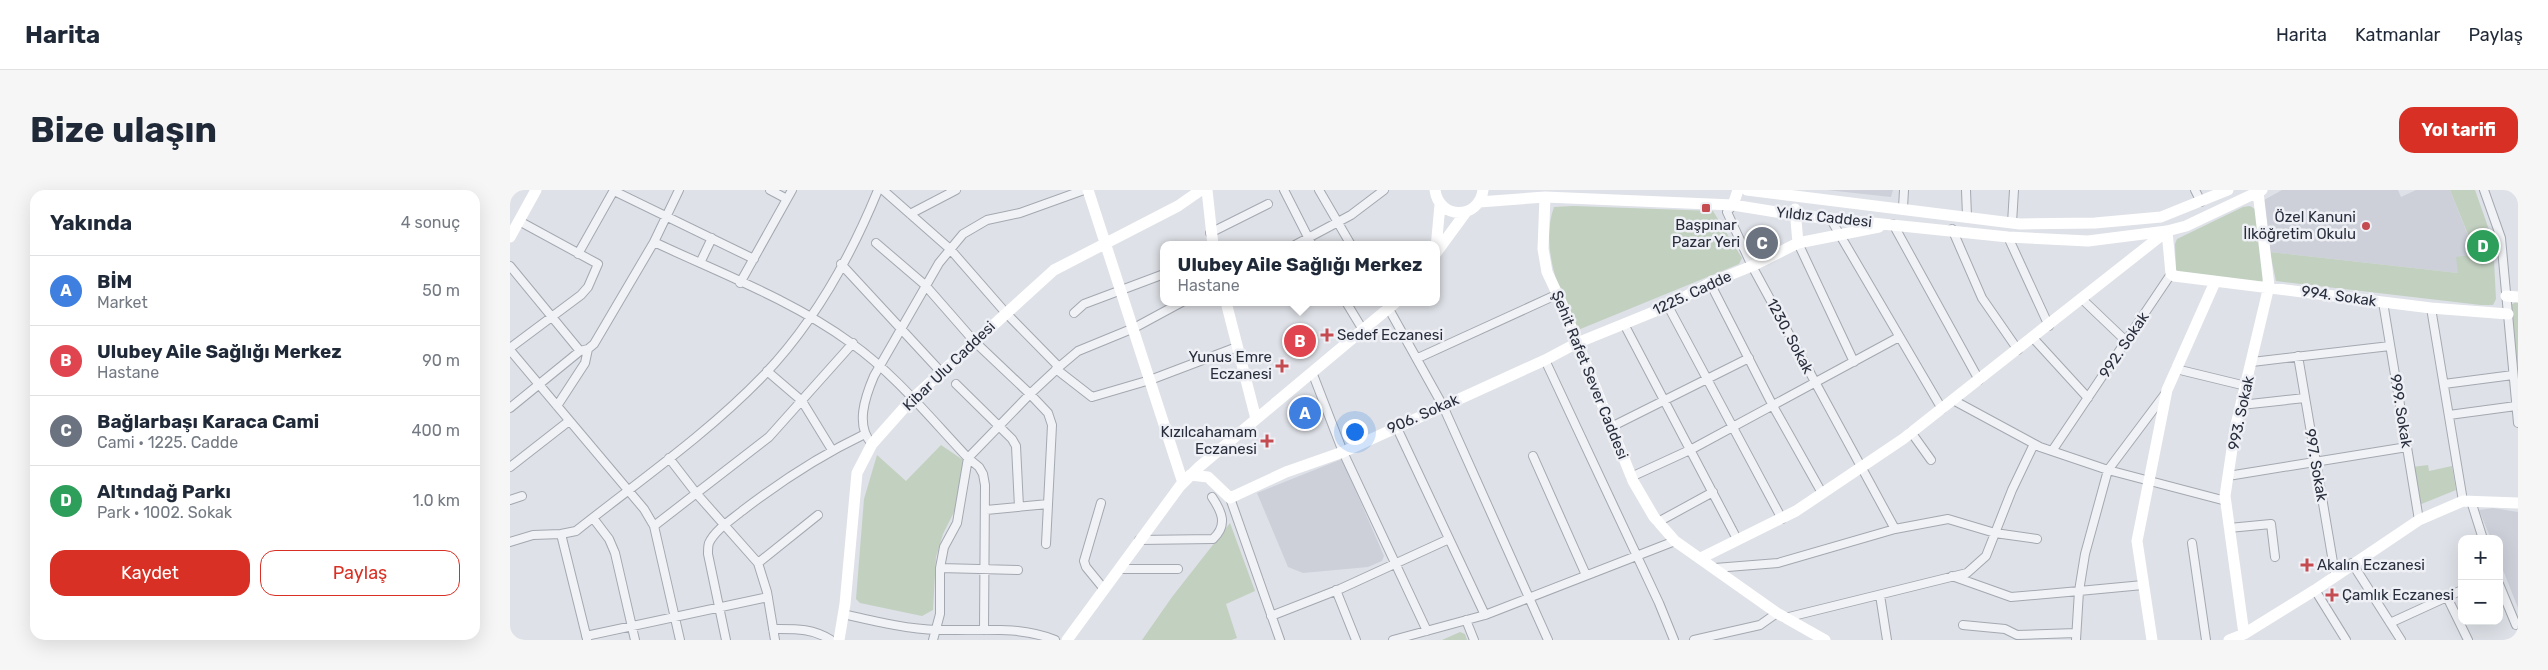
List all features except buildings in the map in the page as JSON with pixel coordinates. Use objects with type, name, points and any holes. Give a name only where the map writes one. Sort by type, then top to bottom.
[{"type":"street","points":[[510,237],[536,190]]},
{"type":"street","points":[[510,408],[598,339],[654,242],[679,190]]},
{"type":"street","points":[[770,190],[787,199]]},
{"type":"street","points":[[740,283],[792,190]]},
{"type":"street","points":[[510,542],[533,535],[576,532],[732,405],[767,371],[812,316],[864,225],[878,190]]},
{"type":"street","points":[[883,190],[950,249],[1005,312],[1058,368],[1092,397],[1150,380],[1237,347]]},
{"type":"street","points":[[910,214],[956,190]]},
{"type":"street","points":[[872,444],[865,434],[863,414],[866,396],[925,285],[950,249],[963,234],[987,220],[1020,213],[1084,190]]},
{"type":"street","points":[[1088,190],[1150,380],[1187,479]]},
{"type":"street","name":"Kibar Ulu Caddesi","points":[[839,640],[856,473],[872,444],[912,399],[1005,312],[1054,270],[1178,206],[1201,190]]},
{"type":"street","points":[[1207,190],[1211,241]]},
{"type":"street","points":[[1284,190],[1310,241]]},
{"type":"street","points":[[1319,190],[1349,241]]},
{"type":"street","points":[[1311,241],[1337,222],[1352,215],[1384,190]]},
{"type":"street","points":[[1434,190],[1440,204],[1437,241]]},
{"type":"street","points":[[1440,248],[1466,212],[1479,202],[1483,190]]},
{"type":"street","points":[[1733,205],[1738,190]]},
{"type":"street","name":"Yıldız Caddesi","points":[[1747,190],[1800,194],[2012,222],[2095,223],[2161,217],[2228,190]]},
{"type":"street","points":[[1903,208],[1904,190]]},
{"type":"street","points":[[1966,190],[1967,216]]},
{"type":"street","points":[[2012,222],[2014,190]]},
{"type":"street","points":[[2195,190],[2201,202]]},
{"type":"street","points":[[2484,190],[2501,238],[2512,297],[2508,314],[2518,423]]},
{"type":"street","points":[[578,254],[614,191],[754,259]]},
{"type":"street","points":[[1701,558],[1737,539],[1782,519],[1863,466],[1942,409],[2083,300],[2167,231],[2186,226],[2260,191]]},
{"type":"street","name":"993. Sokak","points":[[2236,638],[2226,502],[2228,476],[2241,405],[2269,286],[2260,191]]},
{"type":"street","points":[[1800,194],[1795,215],[1798,243],[1854,362]]},
{"type":"street","name":"Yıldız Caddesi","points":[[1479,202],[1545,196],[1733,205],[1795,215],[1952,229],[2008,237],[2088,241],[2167,231]]},
{"type":"street","name":"Şehit Rafet Sever Caddesi","points":[[1545,196],[1543,249],[1547,272],[1558,294],[1631,477],[1658,522],[1675,541],[1781,616],[1825,640]]},
{"type":"street","points":[[1210,233],[1268,204]]},
{"type":"street","points":[[1440,204],[1452,212],[1466,212]]},
{"type":"street","name":"1230. Sokak","points":[[1733,205],[1727,212],[1752,266],[1815,384],[1863,466],[1895,529]]},
{"type":"street","points":[[2161,217],[2167,231],[2171,274]]},
{"type":"street","points":[[1830,218],[1942,409]]},
{"type":"street","points":[[519,221],[598,264],[588,287],[581,295],[510,349],[644,510],[654,526],[680,640]]},
{"type":"street","points":[[1893,224],[1979,380]]},
{"type":"street","name":"1225. Cadde","points":[[1577,343],[1668,306],[1710,283],[1752,266],[1798,243],[1893,224]]},
{"type":"street","points":[[1952,229],[1982,298],[2018,350]]},
{"type":"street","points":[[2008,237],[2049,326]]},
{"type":"street","points":[[700,263],[712,238]]},
{"type":"street","points":[[654,242],[812,316],[853,343],[880,367],[968,458],[979,466],[984,474],[986,510],[984,630]]},
{"type":"street","points":[[876,243],[925,285],[974,341],[1048,413],[1052,425],[1046,544]]},
{"type":"street","points":[[841,264],[941,372]]},
{"type":"street","points":[[510,266],[551,316],[584,350],[585,363],[557,406]]},
{"type":"street","name":"994. Sokak","points":[[2171,274],[2215,282],[2269,286],[2432,308],[2508,314]]},
{"type":"street","name":"992. Sokak","points":[[2052,451],[2171,274]]},
{"type":"street","points":[[1074,313],[1084,304],[1160,276]]},
{"type":"street","points":[[1963,625],[2005,629],[2017,635],[2076,637],[2084,554],[2108,470],[2167,390],[2215,282]]},
{"type":"street","points":[[1710,283],[1773,406],[1822,493]]},
{"type":"street","points":[[1418,358],[1558,294]]},
{"type":"street","points":[[2083,300],[2126,342]]},
{"type":"street","name":"999. Sokak","points":[[2383,302],[2419,520]]},
{"type":"street","points":[[933,640],[940,614],[940,568],[944,547],[958,523],[968,458],[1030,394],[1078,351],[1134,328],[1175,306]]},
{"type":"street","points":[[1227,306],[1256,419]]},
{"type":"street","points":[[1348,306],[1363,330]]},
{"type":"street","points":[[1068,640],[1139,540],[1187,479],[1363,330],[1388,306]]},
{"type":"street","points":[[1391,306],[1443,406],[1548,640]]},
{"type":"street","points":[[1668,306],[1782,519]]},
{"type":"street","points":[[2432,308],[2449,415],[2467,501],[2482,535]]},
{"type":"street","points":[[1624,324],[1737,539]]},
{"type":"street","points":[[1631,477],[1690,450],[1899,337]]},
{"type":"street","points":[[2033,338],[2088,398]]},
{"type":"street","points":[[654,526],[769,437],[853,343]]},
{"type":"street","name":"906. Sokak","points":[[1230,498],[1286,472],[1343,452],[1396,426],[1545,360],[1577,343]]},
{"type":"street","points":[[2252,362],[2390,346]]},
{"type":"street","name":"997. Sokak","points":[[2298,356],[2335,574]]},
{"type":"street","points":[[1611,427],[1749,358]]},
{"type":"street","points":[[1545,360],[1637,556],[1674,640]]},
{"type":"street","points":[[2176,370],[2246,386]]},
{"type":"street","points":[[767,371],[802,401],[832,450]]},
{"type":"street","points":[[1312,372],[1343,452],[1427,632]]},
{"type":"street","points":[[2444,384],[2513,375]]},
{"type":"street","points":[[956,384],[999,426],[1016,446],[1019,507]]},
{"type":"street","points":[[2152,640],[2138,540],[2167,390]]},
{"type":"street","points":[[2241,405],[2305,398]]},
{"type":"street","points":[[1953,400],[2034,444],[2052,451],[2108,470],[2226,502]]},
{"type":"street","points":[[2449,415],[2516,406]]},
{"type":"street","points":[[510,467],[569,421]]},
{"type":"street","points":[[1396,426],[1485,615]]},
{"type":"street","points":[[1911,432],[1931,460]]},
{"type":"street","points":[[726,640],[711,574],[708,545],[725,525],[782,481],[832,450],[865,434]]},
{"type":"street","points":[[1694,640],[1760,625],[1781,616],[1880,595],[1967,572],[1986,556],[2034,444]]},
{"type":"street","points":[[2228,476],[2407,447]]},
{"type":"street","points":[[1533,456],[1586,575]]},
{"type":"street","points":[[669,458],[696,493],[758,563],[768,597],[775,640]]},
{"type":"street","points":[[1187,479],[1208,477],[1230,498],[1280,640]]},
{"type":"street","points":[[1658,522],[1713,492]]},
{"type":"street","points":[[510,500],[522,496]]},
{"type":"street","points":[[1139,540],[1213,539],[1219,533],[1223,521],[1222,514],[1212,496]]},
{"type":"street","points":[[2236,638],[2314,590],[2335,574],[2419,520],[2467,501],[2518,503]]},
{"type":"street","points":[[1101,503],[1084,561],[1104,589]]},
{"type":"street","points":[[986,510],[1048,504]]},
{"type":"street","points":[[758,563],[818,515]]},
{"type":"street","points":[[593,518],[609,539],[615,553],[635,640]]},
{"type":"street","points":[[1715,568],[1778,563],[1895,529],[1948,519],[1995,533],[2037,539]]},
{"type":"street","points":[[2229,528],[2270,524],[2275,557]]},
{"type":"street","points":[[561,534],[587,638],[674,616],[768,597]]},
{"type":"street","points":[[1271,616],[1336,590],[1449,539]]},
{"type":"street","points":[[1395,640],[1485,615],[1675,541]]},
{"type":"street","points":[[2192,543],[2206,640]]},
{"type":"street","points":[[2352,563],[2401,640]]},
{"type":"street","points":[[940,568],[1018,570]]},
{"type":"street","points":[[1119,569],[1178,569]]},
{"type":"street","points":[[1952,576],[2012,597],[2143,585]]},
{"type":"street","points":[[1336,590],[1356,640]]},
{"type":"street","points":[[2314,590],[2346,640]]},
{"type":"street","points":[[2390,623],[2458,592]]},
{"type":"street","points":[[2503,594],[2516,625]]},
{"type":"street","points":[[1880,595],[1887,640]]},
{"type":"street","points":[[2447,597],[2468,640]]},
{"type":"street","points":[[843,614],[882,623],[936,630],[1037,632],[1055,640]]},
{"type":"street","points":[[1466,620],[1474,640]]},
{"type":"street","points":[[773,629],[801,628],[820,633],[831,640]]},
{"type":"shaded area","points":[[1827,190],[1893,190],[1891,197]]},
{"type":"shaded area","name":"Özel Kanuni İlköğretim Okulu","points":[[2282,190],[2398,190],[2401,197],[2416,190],[2450,190],[2476,255],[2458,273],[2270,252],[2264,200]]},
{"type":"shaded area","points":[[1342,459],[1384,556],[1382,561],[1368,567],[1303,573],[1288,567],[1257,493]]},
{"type":"shaded area","points":[[2493,508],[2518,512],[2518,608],[2503,570],[2503,535],[2489,535],[2479,510]]},
{"type":"green space","points":[[2450,190],[2475,190],[2493,241],[2496,299],[2493,305],[2276,281],[2270,252],[2458,273],[2456,257],[2476,254]]},
{"type":"green space","points":[[2250,206],[2255,209],[2264,277],[2262,282],[2182,275],[2176,270],[2175,244],[2177,239],[2243,207]]},
{"type":"green space","points":[[1554,207],[1713,211],[1742,258],[1739,264],[1578,330],[1558,287],[1550,254],[1549,238],[1550,222]]},
{"type":"green space","points":[[2518,300],[2518,370],[2510,306]]},
{"type":"green space","points":[[941,445],[963,460],[957,506],[943,534],[936,557],[933,610],[922,616],[860,603],[856,599],[864,499],[877,455],[906,481]]},
{"type":"green space","points":[[2428,465],[2429,471],[2452,466],[2456,490],[2419,505],[2412,467]]},
{"type":"green space","points":[[1230,523],[1255,591],[1226,604],[1237,638],[1231,640],[1142,640],[1172,597]]},
{"type":"green space","points":[[1460,632],[1465,634],[1467,640],[1442,640]]},
{"type":"place","name":"Başpınar Pazar Yeri","points":[[1706,208]]},
{"type":"place","name":"Özel Kanuni İlköğretim Okulu","points":[[2366,226]]},
{"type":"place","name":"Bağlarbaşı Karaca Cami","points":[[1762,243]]},
{"type":"place","name":"Altındağ Parkı","points":[[2483,246]]},
{"type":"place","name":"Sedef Eczanesi","points":[[1327,335]]},
{"type":"place","name":"Ulubey Aile Sağlığı Merkez","points":[[1300,341]]},
{"type":"place","name":"Yunus Emre Eczanesi","points":[[1282,366]]},
{"type":"place","name":"BİM","points":[[1305,413]]},
{"type":"place","name":"Kızılcahamam Eczanesi","points":[[1267,441]]},
{"type":"place","name":"Akalın Eczanesi","points":[[2307,565]]},
{"type":"place","name":"Çamlık Eczanesi","points":[[2332,595]]}]
